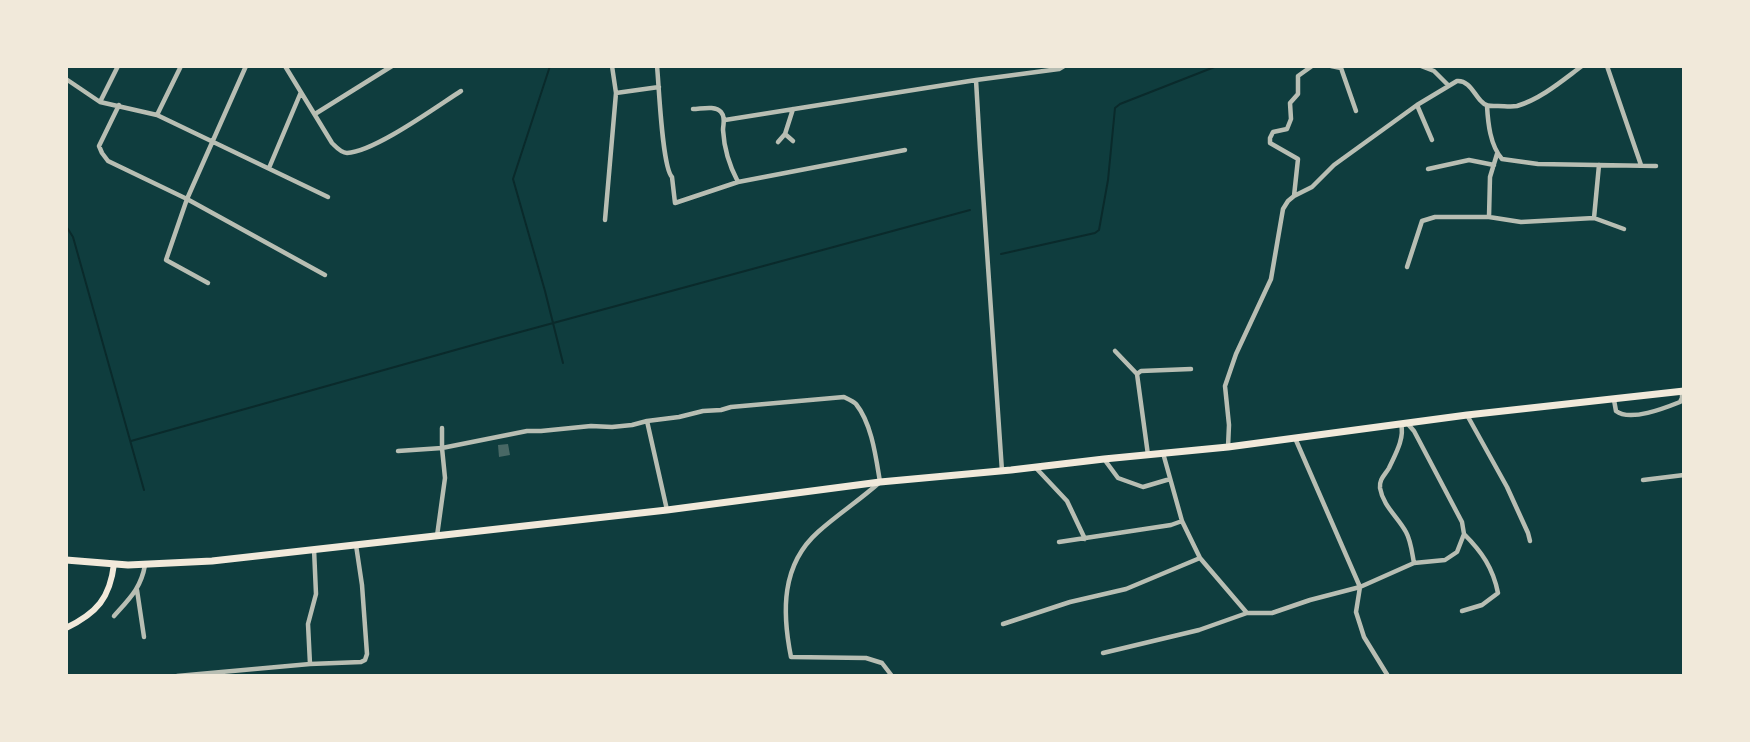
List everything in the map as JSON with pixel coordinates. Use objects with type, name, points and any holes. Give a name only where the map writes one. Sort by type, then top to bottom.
[{"type":"highway","points":[[66,560],[145,565],[212,561],[667,510],[880,482],[1228,447],[1467,415],[1683,391]]},
{"type":"main road","points":[[66,628],[98,608],[110,584],[114,564]]},
{"type":"street","points":[[100,102],[118,66]]},
{"type":"street","points":[[157,116],[181,66]]},
{"type":"street","points":[[208,283],[166,260],[167,252],[246,66]]},
{"type":"street","points":[[285,66],[332,143],[347,153],[375,145],[461,91]]},
{"type":"street","points":[[315,114],[392,66]]},
{"type":"street","points":[[605,220],[616,93],[612,66]]},
{"type":"street","points":[[657,66],[665,151],[669,174],[672,177],[675,202],[738,182],[905,150]]},
{"type":"street","points":[[725,120],[1059,69],[1064,66]]},
{"type":"street","points":[[1294,196],[1298,159],[1270,143],[1270,138],[1273,132],[1287,129],[1291,119],[1290,103],[1298,94],[1298,76],[1312,66]]},
{"type":"street","points":[[1331,66],[1341,68],[1356,111]]},
{"type":"street","points":[[1421,66],[1434,71],[1449,86]]},
{"type":"street","points":[[1228,447],[1225,386],[1236,354],[1271,279],[1283,209],[1294,196],[1312,187],[1329,169],[1417,105],[1458,81],[1466,82],[1487,106],[1514,106],[1527,102],[1582,66]]},
{"type":"street","points":[[1607,66],[1641,165]]},
{"type":"street","points":[[66,79],[100,102],[157,116],[328,197]]},
{"type":"street","points":[[976,80],[1002,471]]},
{"type":"street","points":[[616,93],[659,87]]},
{"type":"street","points":[[269,168],[301,92]]},
{"type":"street","points":[[119,105],[99,146],[108,161],[188,199],[325,275]]},
{"type":"street","points":[[1417,105],[1432,140]]},
{"type":"street","points":[[1487,106],[1488,124],[1497,154],[1502,159],[1538,164],[1656,166]]},
{"type":"street","points":[[693,109],[715,108],[722,112],[725,120],[723,129],[732,171],[738,182]]},
{"type":"street","points":[[778,142],[785,134],[793,109]]},
{"type":"street","points":[[785,134],[793,141]]},
{"type":"street","points":[[1489,217],[1490,177],[1497,154]]},
{"type":"street","points":[[1428,169],[1470,160],[1494,165]]},
{"type":"street","points":[[1594,218],[1599,165]]},
{"type":"street","points":[[1407,267],[1422,221],[1435,217],[1489,217],[1521,222],[1594,218],[1624,229]]},
{"type":"street","points":[[1115,351],[1137,374],[1148,455]]},
{"type":"street","points":[[1137,374],[1141,371],[1191,369]]},
{"type":"street","points":[[1614,400],[1616,411],[1619,414],[1638,415],[1680,402],[1683,391]]},
{"type":"street","points":[[398,451],[442,448],[526,431],[632,425],[731,407],[844,397],[855,403],[867,425],[874,447],[880,482],[817,533],[799,553],[790,576],[784,609],[786,634],[791,657],[867,658],[882,663],[892,676]]},
{"type":"street","points":[[1467,415],[1507,487],[1530,541]]},
{"type":"street","points":[[647,421],[667,510]]},
{"type":"street","points":[[1103,653],[1199,630],[1247,612],[1272,613],[1360,587],[1414,563],[1445,560],[1457,552],[1464,534],[1462,522],[1414,431],[1404,424],[1400,443],[1388,470],[1381,479],[1380,489],[1392,513],[1408,535],[1414,563]]},
{"type":"street","points":[[437,536],[445,478],[442,428]]},
{"type":"street","points":[[1295,438],[1360,587],[1356,612],[1364,637],[1388,676]]},
{"type":"street","points":[[1163,453],[1182,521],[1200,558],[1247,612]]},
{"type":"street","points":[[1104,459],[1118,478],[1143,487],[1170,479]]},
{"type":"street","points":[[1036,468],[1067,501],[1085,539]]},
{"type":"street","points":[[1643,480],[1684,475]]},
{"type":"street","points":[[1059,542],[1171,525],[1182,521]]},
{"type":"street","points":[[1462,611],[1482,605],[1498,593],[1495,575],[1476,546],[1464,534]]},
{"type":"street","points":[[177,676],[310,664],[361,662],[366,658],[362,585],[356,544]]},
{"type":"street","points":[[310,664],[308,624],[316,594],[314,549]]},
{"type":"street","points":[[1004,624],[1070,602],[1126,589],[1200,558]]},
{"type":"street","points":[[114,616],[137,590],[145,565]]},
{"type":"street","points":[[137,590],[144,637]]},
{"type":"building","points":[[508,444],[510,455],[499,457],[498,445]]},
{"type":"waterway","points":[[550,66],[513,179],[563,363]]},
{"type":"waterway","points":[[1001,254],[1095,233],[1099,230],[1108,180],[1115,108],[1217,66]]},
{"type":"waterway","points":[[131,441],[498,338],[970,210]]},
{"type":"waterway","points":[[66,226],[73,237],[144,490]]}]
